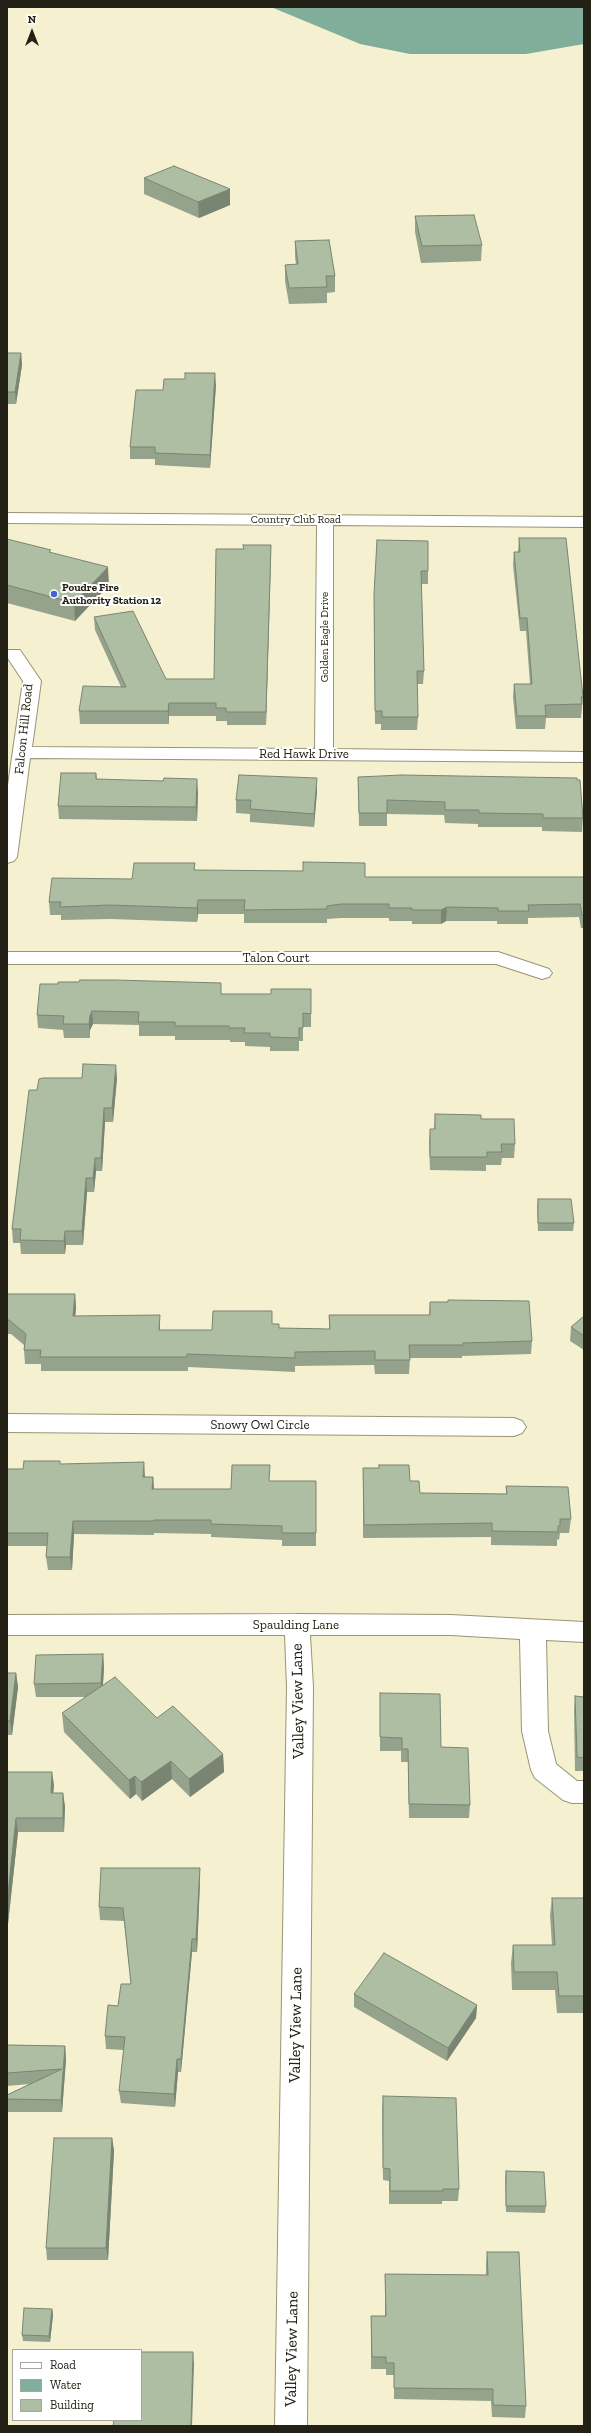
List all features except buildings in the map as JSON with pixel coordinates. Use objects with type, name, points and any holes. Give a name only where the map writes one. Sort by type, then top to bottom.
[{"type":"street","name":"Country Club Road","points":[[7,518],[584,522]]},
{"type":"street","name":"Golden Eagle Drive","points":[[324,754],[325,520]]},
{"type":"street","name":"Falcon Hill Road","points":[[7,857],[32,681],[14,654]]},
{"type":"street","name":"Red Hawk Drive","points":[[23,752],[584,757]]},
{"type":"street","name":"Talon Court","points":[[7,958],[498,958],[542,973]]},
{"type":"street","name":"Snowy Owl Circle","points":[[7,1423],[514,1427]]},
{"type":"street","name":"Valley View Lane","points":[[291,2426],[300,1687],[297,1624]]},
{"type":"street","name":"Spaulding Lane","points":[[7,1625],[451,1625],[584,1632]]},
{"type":"street","points":[[533,1629],[535,1731],[544,1770],[572,1792],[584,1792]]},
{"type":"water","points":[[271,7],[584,7],[584,44],[526,54],[410,54],[360,44]]},
{"type":"place","name":"Poudre Fire Authority Station 12","points":[[54,594]]}]
